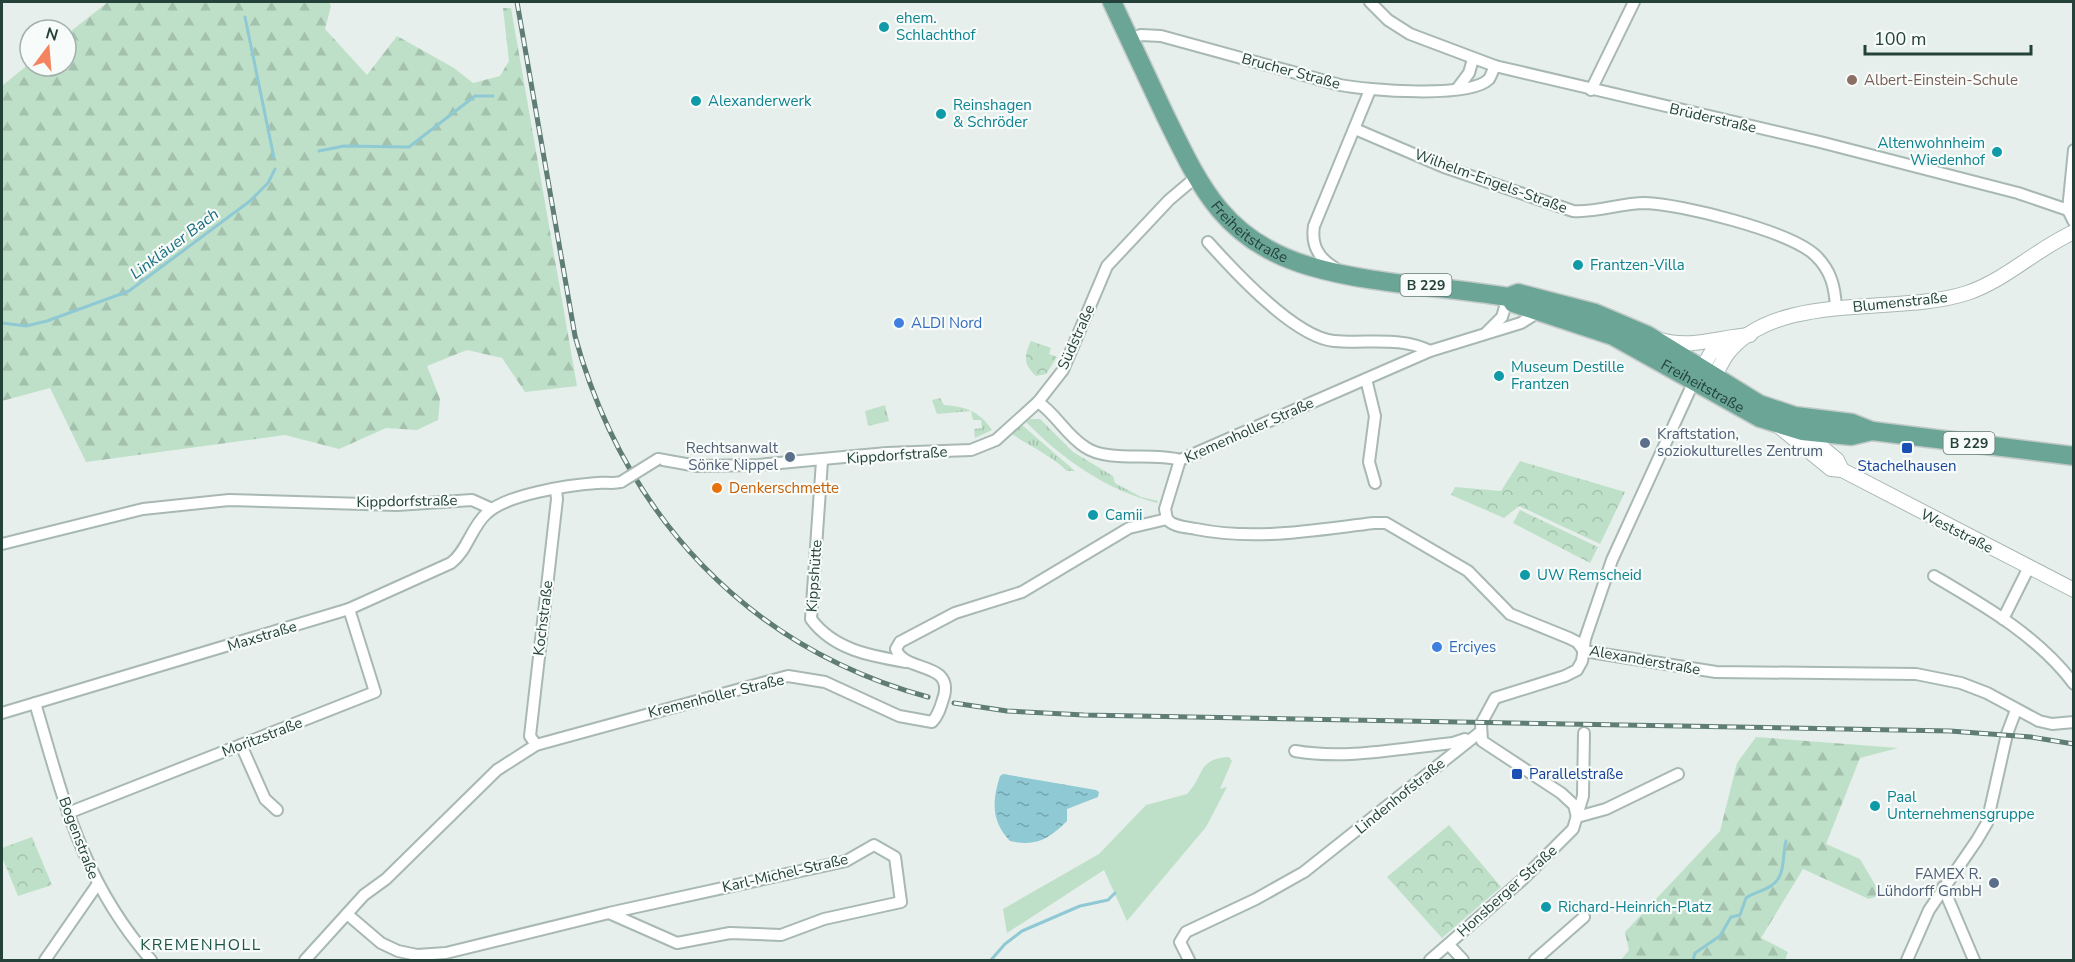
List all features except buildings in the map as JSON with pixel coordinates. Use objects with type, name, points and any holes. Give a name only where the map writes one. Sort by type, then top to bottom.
[{"type":"main road","name":"Freiheitstraße","points":[[1112,2],[1196,178],[1216,209],[1244,236],[1289,259],[1345,275],[1508,297],[1518,293],[1564,304],[1647,335],[1704,379]]},
{"type":"main road","name":"Freiheitstraße","points":[[1508,297],[1516,305],[1613,336],[1759,404],[1775,417],[1802,430],[1851,436],[1872,431]]},
{"type":"main road","name":"Freiheitstraße","points":[[1775,417],[1852,423],[1872,431],[2073,456]]},
{"type":"street","name":"Brüderstraße","points":[[1370,2],[1388,20],[1410,33],[1495,66],[1820,142],[2018,193],[2068,210]]},
{"type":"street","points":[[1591,90],[1634,2]]},
{"type":"street","name":"Brucher Straße","points":[[1129,39],[1141,34],[1161,36],[1340,85],[1370,90],[1411,92],[1457,89],[1481,84],[1489,79],[1495,66]]},
{"type":"street","points":[[1457,89],[1469,73],[1473,59]]},
{"type":"street","points":[[1345,275],[1329,265],[1317,252],[1312,240],[1314,226],[1370,90]]},
{"type":"street","name":"Wilhelm-Engels-Straße","points":[[1354,129],[1444,167],[1573,211],[1585,212],[1632,203],[1648,203],[1712,215],[1756,227],[1814,253],[1830,273],[1836,308]]},
{"type":"street","points":[[2073,150],[2068,210],[2073,222]]},
{"type":"street","name":"Südstraße","points":[[1038,402],[1063,370],[1107,266],[1162,206],[1196,178]]},
{"type":"street","name":"Blumenstraße","points":[[1704,379],[1712,353],[1720,345],[1750,335],[1789,317],[1836,308],[1937,301],[1967,293],[1990,284],[2073,232]]},
{"type":"street","points":[[1208,242],[1251,288],[1318,337],[1335,341],[1406,343],[1418,345],[1430,351]]},
{"type":"street","points":[[1487,332],[1502,317],[1508,297]]},
{"type":"street","name":"Kremenholler Straße","points":[[1167,519],[1165,509],[1180,460],[1430,351],[1521,323],[1540,311]]},
{"type":"street","name":"Blumenstraße","points":[[1647,335],[1684,345],[1721,337],[1750,335]]},
{"type":"street","points":[[1678,774],[1606,809],[1577,817],[1574,805],[1495,751],[1482,741],[1479,733],[1486,710],[1495,698],[1571,673],[1582,661],[1585,639],[1612,560],[1704,379]]},
{"type":"street","points":[[1366,380],[1375,416],[1369,462],[1375,483]]},
{"type":"street","points":[[1038,402],[1080,443],[1093,451],[1109,455],[1163,455],[1180,460]]},
{"type":"street","name":"Kippdorfstraße","points":[[2,544],[143,509],[229,500],[398,505],[472,500],[492,509],[512,499],[556,490],[621,482],[658,459],[712,467],[822,461],[887,453],[971,450],[996,440],[1038,402]]},
{"type":"street","name":"Weststraße","points":[[1775,417],[1831,469],[1842,470],[2073,590]]},
{"type":"street","name":"Weststraße","points":[[1802,430],[1837,460],[1842,470]]},
{"type":"street","name":"Kippshütte","points":[[822,461],[811,619],[833,639],[852,650],[907,663]]},
{"type":"street","name":"Kochstraße","points":[[536,745],[530,736],[557,500],[556,490]]},
{"type":"street","name":"Maxstraße","points":[[2,713],[349,609],[451,563],[461,552],[478,523],[492,509]]},
{"type":"street","points":[[907,663],[898,656],[896,649],[900,642],[955,613],[1022,592],[1129,528],[1167,519]]},
{"type":"street","name":"Alexanderstraße","points":[[1167,519],[1177,526],[1212,533],[1247,536],[1288,535],[1374,522],[1386,524],[1468,571],[1510,614],[1569,638],[1577,642],[1584,651],[1716,672],[1916,674],[1961,683],[1987,693],[2016,710],[2045,722],[2073,722]]},
{"type":"street","points":[[2003,619],[2028,567]]},
{"type":"street","points":[[1934,576],[2003,619],[2056,660],[2073,684]]},
{"type":"street","name":"Moritzstraße","points":[[68,813],[375,692],[349,609]]},
{"type":"street","name":"Kremenholler Straße","points":[[305,960],[347,914],[497,770],[536,745],[788,676],[825,682],[899,716],[933,722],[940,708],[945,682],[941,676],[928,668],[907,663]]},
{"type":"street","name":"Bogenstraße","points":[[35,703],[68,813],[97,885],[114,914],[151,960]]},
{"type":"street","points":[[1907,960],[1923,920],[1987,823],[2007,734],[2016,710]]},
{"type":"street","name":"Lindenhofstraße","points":[[1295,751],[1315,755],[1443,744],[1479,733]]},
{"type":"street","name":"Lindenhofstraße","points":[[1189,960],[1180,942],[1186,932],[1256,899],[1304,872],[1479,733]]},
{"type":"street","name":"Honsberger Straße","points":[[1430,960],[1566,838],[1577,817],[1583,796],[1584,733]]},
{"type":"street","points":[[241,745],[265,799],[277,810]]},
{"type":"street","name":"Karl-Michel-Straße","points":[[347,914],[381,943],[398,951],[432,955],[490,944],[609,913],[846,861],[874,845],[895,857],[901,902],[824,919],[781,934],[730,933],[676,943],[609,913]]},
{"type":"street","points":[[45,960],[97,885]]},
{"type":"street","points":[[1943,887],[1974,960]]},
{"type":"street","points":[[1535,960],[1584,917]]},
{"type":"street","points":[[1449,945],[1463,960]]},
{"type":"green space","points":[[108,2],[329,2],[331,6],[325,29],[367,75],[397,36],[454,68],[473,83],[500,76],[509,61],[503,8],[511,8],[577,386],[525,392],[502,358],[467,350],[427,366],[440,399],[438,420],[417,430],[386,428],[339,449],[285,435],[86,462],[50,388],[2,401],[2,86],[18,73],[18,78],[78,78],[78,26]]},
{"type":"green space","points":[[1031,341],[1051,348],[1049,354],[1057,357],[1046,374],[1036,376],[1027,364],[1026,356]]},
{"type":"green space","points":[[940,398],[944,405],[959,407],[972,411],[977,414],[992,430],[975,438],[974,429],[982,428],[981,420],[973,420],[971,411],[937,414],[932,400]]},
{"type":"green space","points":[[885,405],[889,421],[868,426],[865,411]]},
{"type":"green space","points":[[1030,419],[1040,419],[1073,452],[1113,476],[1115,483],[1141,497],[1158,501],[1157,503],[1120,490],[1086,472],[1040,436],[1026,422]]},
{"type":"green space","points":[[1022,425],[1075,471],[1067,471],[1048,456],[1012,434]]},
{"type":"green space","points":[[1520,461],[1625,492],[1600,544],[1519,506],[1504,518],[1451,495],[1455,487],[1501,491]]},
{"type":"green space","points":[[1520,510],[1598,547],[1590,563],[1513,523]]},
{"type":"green space","points":[[1756,737],[1898,748],[1860,758],[1826,844],[1860,859],[1881,895],[1869,899],[1803,869],[1761,938],[1788,952],[1785,960],[1621,960],[1629,950],[1625,932],[1720,831],[1737,763]]},
{"type":"green space","points":[[1229,757],[1232,761],[1220,789],[1227,787],[1206,827],[1127,921],[1104,870],[1007,933],[1003,909],[1099,854],[1146,805],[1187,794],[1206,765],[1219,758]]},
{"type":"green space","points":[[1449,825],[1501,887],[1442,938],[1387,877]]},
{"type":"green space","points":[[32,837],[52,885],[18,896],[2,857],[2,848]]},
{"type":"water","points":[[1003,774],[1096,790],[1099,792],[1098,797],[1067,809],[1067,821],[1042,840],[1027,843],[1010,841],[999,826],[995,810],[997,785]]},
{"type":"waterway","name":"Linkläuer Bach","points":[[245,17],[274,158]]},
{"type":"waterway","name":"Linkläuer Bach","points":[[319,151],[344,146],[409,147],[475,96],[493,96]]},
{"type":"waterway","name":"Linkläuer Bach","points":[[2,323],[26,326],[47,321],[129,291],[250,201],[268,183],[275,169]]},
{"type":"waterway","points":[[1693,960],[1695,953],[1720,936],[1731,917],[1740,915],[1746,898],[1769,887],[1780,876],[1786,841]]},
{"type":"waterway","points":[[991,960],[1005,944],[1022,931],[1080,906],[1108,900],[1115,893]]},
{"type":"railway","points":[[517,2],[575,336],[597,401],[626,461],[661,516],[702,565],[750,608],[804,645],[863,675],[928,697]]},
{"type":"railway","points":[[954,703],[1007,711],[1084,715],[1950,731],[2031,737],[2074,744]]},
{"type":"place","name":"ehem. Schlachthof","points":[[884,27]]},
{"type":"place","name":"Albert-Einstein-Schule","points":[[1852,80]]},
{"type":"place","name":"Alexanderwerk","points":[[696,101]]},
{"type":"place","name":"Reinshagen & Schröder","points":[[941,114]]},
{"type":"place","name":"Altenwohnheim Wiedenhof","points":[[1997,152]]},
{"type":"place","name":"Frantzen-Villa","points":[[1578,265]]},
{"type":"place","name":"ALDI Nord","points":[[899,323]]},
{"type":"place","name":"Museum Destille Frantzen","points":[[1499,376]]},
{"type":"place","name":"Kraftstation, soziokulturelles Zentrum","points":[[1645,443]]},
{"type":"place","name":"Stachelhausen","points":[[1907,448]]},
{"type":"place","name":"Rechtsanwalt Sönke Nippel","points":[[790,457]]},
{"type":"place","name":"Denkerschmette","points":[[717,488]]},
{"type":"place","name":"Camii","points":[[1093,515]]},
{"type":"place","name":"UW Remscheid","points":[[1525,575]]},
{"type":"place","name":"Erciyes","points":[[1437,647]]},
{"type":"place","name":"Parallelstraße","points":[[1517,774]]},
{"type":"place","name":"Paal Unternehmensgruppe","points":[[1875,806]]},
{"type":"place","name":"FAMEX R. Lühdorff GmbH","points":[[1994,883]]},
{"type":"place","name":"Richard-Heinrich-Platz","points":[[1546,907]]},
{"type":"district","name":"KREMENHOLL","points":[[201,944]]}]
